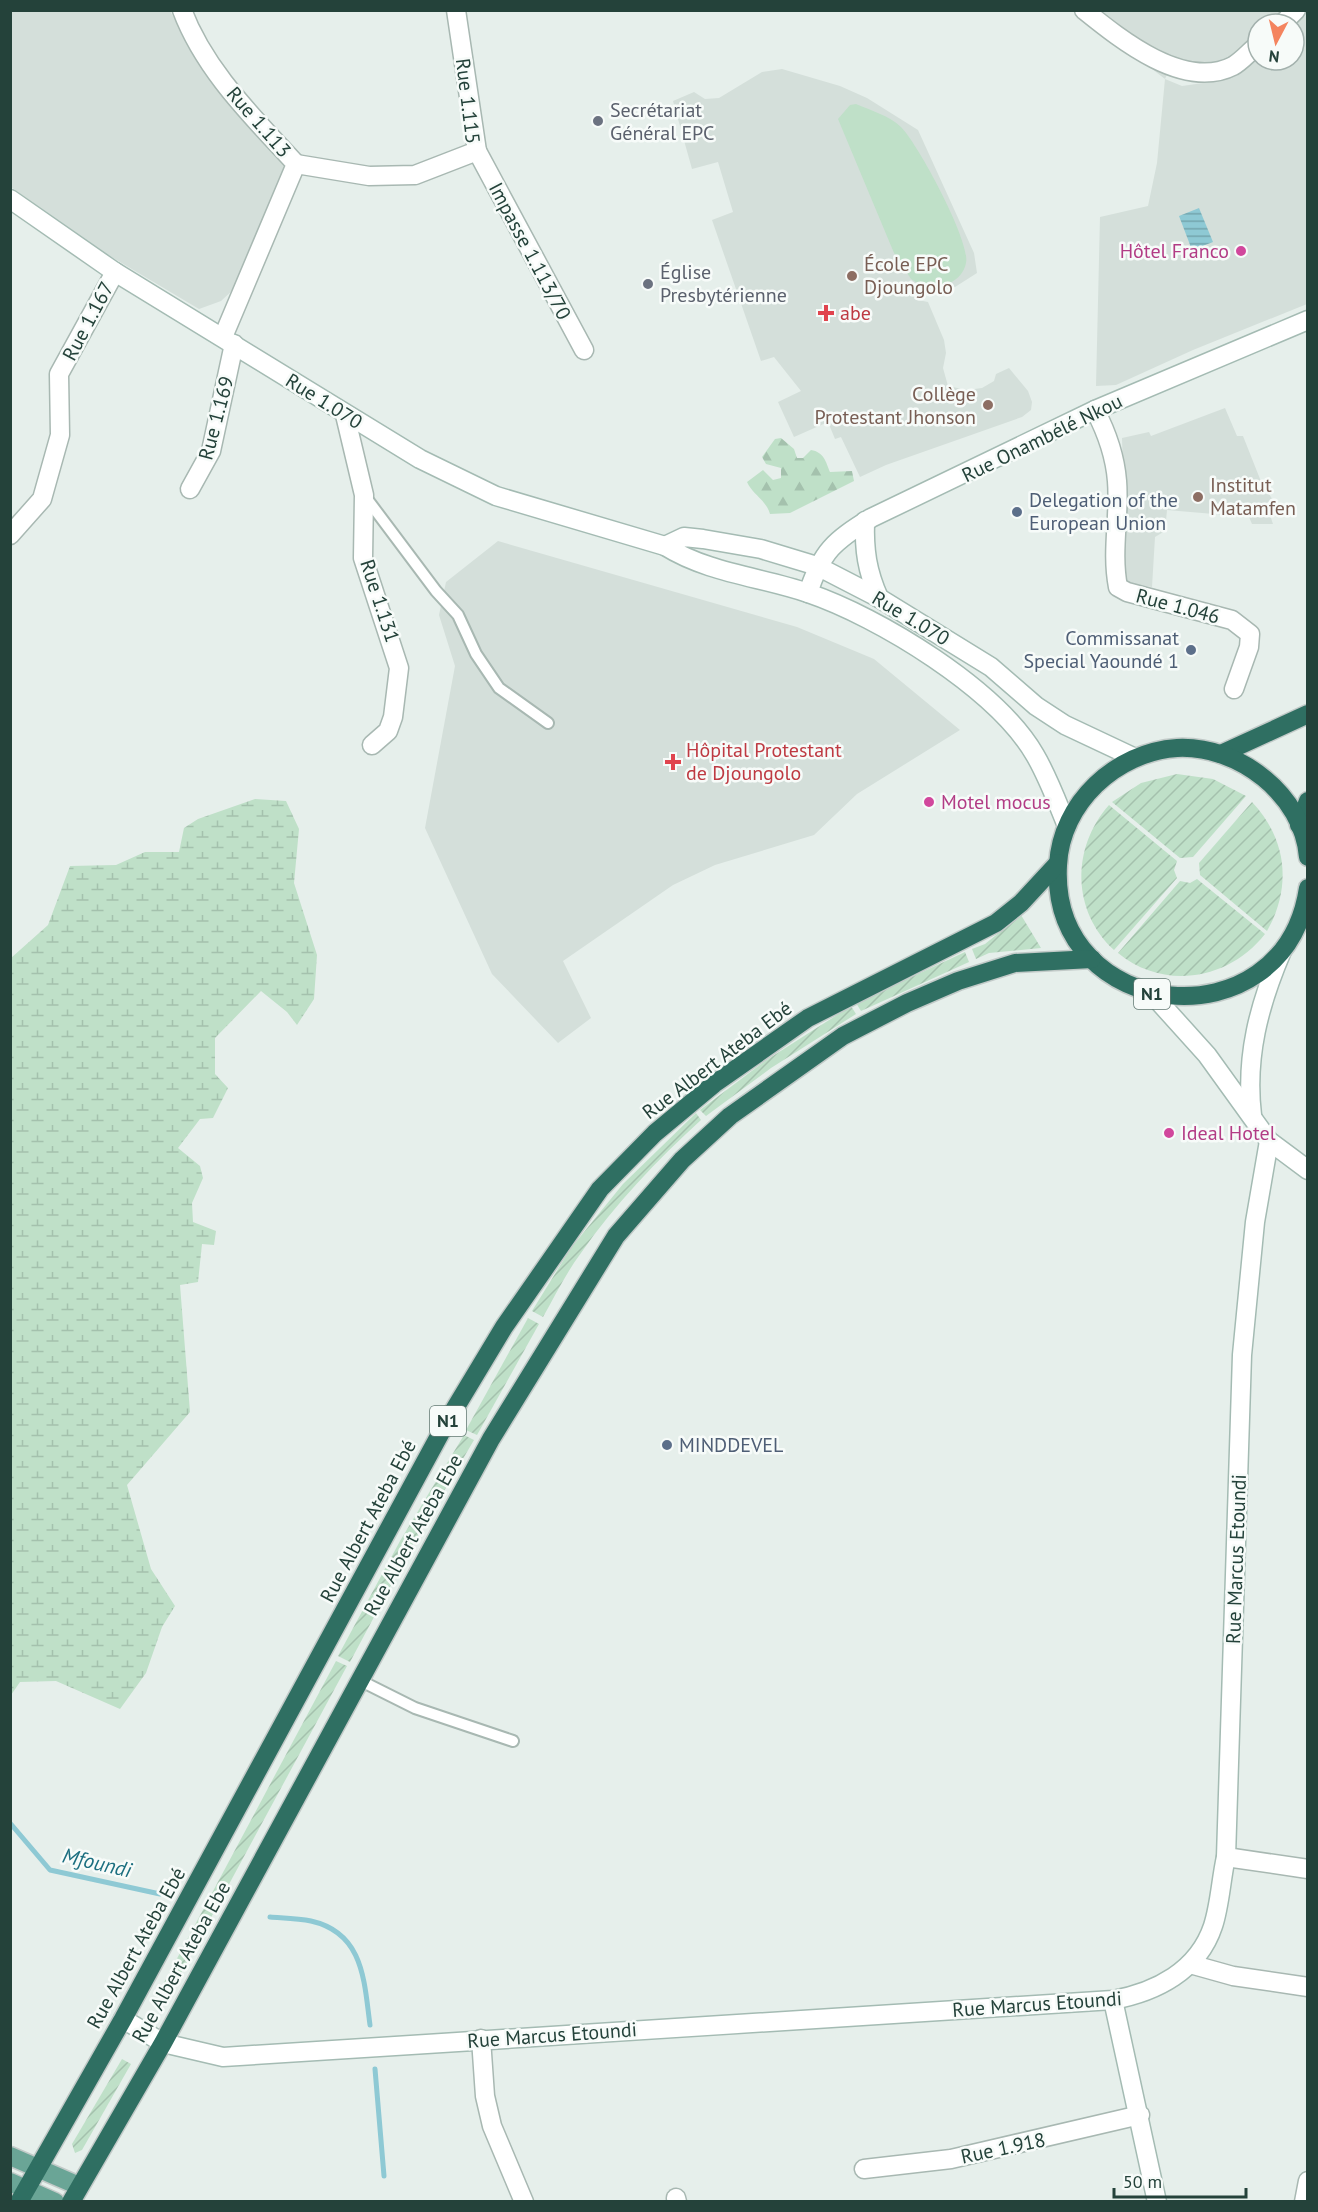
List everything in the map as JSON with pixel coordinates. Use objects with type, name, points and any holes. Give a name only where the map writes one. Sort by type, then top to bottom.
[{"type":"highway","points":[[1221,754],[1308,714]]},
{"type":"highway","name":"N1","points":[[1308,857],[1299,825],[1286,801],[1268,781],[1246,765],[1221,754],[1178,748],[1135,758],[1106,774],[1083,797],[1067,826],[1058,863],[1058,889],[1065,914],[1076,938],[1109,974],[1152,994],[1180,998],[1209,996],[1245,982],[1261,972],[1282,951],[1296,929],[1308,888]]},
{"type":"highway","points":[[1299,825],[1308,801]]},
{"type":"highway","name":"Rue Albert Ateba Ebé","points":[[38,2164],[123,2019],[445,1425],[516,1309],[600,1189],[655,1133],[714,1084],[808,1018],[996,923],[1021,903],[1058,863]]},
{"type":"highway","name":"Rue Albert Ateba Ebe","points":[[75,2194],[163,2043],[491,1439],[616,1236],[682,1160],[730,1116],[843,1036],[907,1003],[958,981],[1015,963],[1092,958]]},
{"type":"highway","name":"N1","points":[[18,2190],[38,2164]]},
{"type":"main road","points":[[10,2156],[38,2164],[75,2194]]},
{"type":"main road","points":[[18,2190],[55,2202]]},
{"type":"street","name":"Rue 1.113","points":[[182,10],[208,61],[228,88],[296,164],[228,341]]},
{"type":"street","name":"Rue 1.115","points":[[296,164],[369,176],[415,175],[477,151],[456,10]]},
{"type":"street","points":[[1084,10],[1142,54],[1190,70],[1211,71],[1233,66],[1246,55]]},
{"type":"street","name":"Impasse 1.113/70","points":[[477,151],[584,350]]},
{"type":"street","name":"Rue 1.070","points":[[10,199],[115,272],[420,459],[496,496],[665,546],[691,560],[808,593],[878,624],[971,684],[1012,722],[1035,754],[1067,826]]},
{"type":"street","name":"Rue 1.167","points":[[10,535],[42,500],[60,435],[59,374],[115,272]]},
{"type":"street","name":"Rue Onambélé Nkou","points":[[808,593],[817,566],[838,539],[866,521],[1095,411],[1308,320]]},
{"type":"street","name":"Rue 1.169","points":[[190,489],[211,451],[228,341]]},
{"type":"street","name":"Rue 1.046","points":[[1095,411],[1107,434],[1114,458],[1117,482],[1115,572],[1119,587],[1127,592],[1232,620],[1250,633],[1250,647],[1234,689]]},
{"type":"street","name":"Rue 1.131","points":[[345,415],[364,495],[363,558],[399,668],[393,717],[388,731],[372,745]]},
{"type":"street","points":[[866,521],[864,552],[868,573],[879,598]]},
{"type":"street","name":"Rue 1.070","points":[[665,546],[684,537],[703,538],[761,549],[817,566],[879,598],[991,667],[1036,706],[1065,725],[1135,758]]},
{"type":"street","points":[[1252,1120],[1249,1071],[1254,1040],[1264,994],[1282,951]]},
{"type":"street","points":[[1152,994],[1207,1055],[1269,1141],[1308,1170]]},
{"type":"street","name":"Rue Marcus Etoundi","points":[[123,2019],[163,2043],[223,2057],[1113,2000],[1138,1995],[1160,1986],[1190,1964],[1203,1947],[1213,1926],[1226,1857],[1242,1355],[1252,1242],[1269,1141]]},
{"type":"street","points":[[1226,1857],[1308,1869]]},
{"type":"street","points":[[1190,1964],[1233,1976],[1308,1987]]},
{"type":"street","points":[[1113,2000],[1140,2115],[1157,2202]]},
{"type":"street","points":[[481,2039],[485,2096],[492,2126],[524,2201]]},
{"type":"street","name":"Rue 1.918","points":[[864,2169],[951,2159],[1140,2115]]},
{"type":"street","points":[[1305,2202],[1308,2181]]},
{"type":"lane","points":[[364,495],[436,591],[458,615],[476,654],[499,688],[548,723]]},
{"type":"lane","points":[[359,1680],[415,1708],[513,1741]]},
{"type":"shaded area","points":[[10,11],[170,11],[199,61],[285,163],[287,168],[235,288],[221,301],[199,309],[83,240],[11,187]]},
{"type":"shaded area","points":[[1077,11],[1286,11],[1246,12],[1246,50],[1233,61],[1168,72],[1165,79]]},
{"type":"shaded area","points":[[1307,12],[1307,304],[1193,350],[1116,385],[1096,386],[1100,217],[1148,206],[1157,163],[1165,79],[1182,86],[1224,80],[1246,66],[1246,72],[1306,72]]},
{"type":"shaded area","name":"École EPC Djoungolo","points":[[782,69],[840,86],[867,98],[918,130],[974,253],[977,273],[955,287],[929,294],[911,280],[907,283],[918,300],[928,302],[944,340],[946,353],[943,368],[948,386],[967,390],[982,388],[994,381],[996,374],[1009,368],[1028,391],[1032,402],[1031,410],[1022,417],[886,465],[860,477],[841,437],[835,439],[828,422],[794,437],[778,402],[801,391],[774,357],[761,361],[712,220],[733,212],[718,162],[692,169],[673,101],[694,92],[705,99],[719,98],[762,72]]},
{"type":"shaded area","name":"Institut Matamfen","points":[[1225,408],[1237,436],[1243,436],[1262,484],[1273,500],[1266,503],[1273,524],[1252,524],[1249,517],[1167,510],[1165,531],[1155,537],[1152,587],[1120,582],[1126,472],[1123,471],[1122,438],[1149,432],[1151,436]]},
{"type":"shaded area","name":"Hôpital Protestant de Djoungolo","points":[[498,541],[797,627],[874,659],[960,730],[857,794],[814,835],[715,865],[673,885],[563,961],[591,1018],[558,1043],[492,974],[425,828],[455,666],[439,615],[446,582]]},
{"type":"green space","points":[[856,104],[885,116],[901,127],[919,152],[942,194],[965,252],[964,269],[951,282],[927,289],[911,279],[894,253],[838,119],[850,105]]},
{"type":"green space","points":[[781,438],[794,449],[797,458],[803,458],[811,450],[815,451],[824,458],[830,472],[852,471],[854,481],[790,513],[770,514],[766,505],[747,482],[763,470],[773,480],[781,478],[781,468],[766,464],[762,457],[775,439]]},
{"type":"green space","points":[[1177,774],[1213,779],[1246,796],[1193,857],[1180,858],[1112,802],[1141,783]]},
{"type":"green space","points":[[255,799],[286,801],[299,829],[294,883],[317,955],[314,999],[297,1025],[287,1012],[261,991],[215,1038],[215,1074],[228,1088],[213,1118],[200,1119],[178,1148],[200,1166],[203,1178],[192,1203],[193,1222],[216,1231],[214,1245],[202,1244],[198,1282],[180,1285],[190,1412],[127,1485],[151,1569],[175,1606],[162,1627],[146,1673],[120,1709],[56,1681],[20,1682],[11,1695],[11,958],[48,925],[70,866],[116,865],[145,852],[179,852],[184,828],[198,819]]},
{"type":"green space","points":[[1252,802],[1264,816],[1273,832],[1282,864],[1280,897],[1267,931],[1200,875],[1199,863]]},
{"type":"green space","points":[[1109,805],[1177,861],[1174,870],[1177,878],[1114,950],[1100,934],[1090,917],[1081,879],[1088,840]]},
{"type":"green space","points":[[1197,879],[1265,934],[1250,950],[1233,962],[1215,970],[1195,975],[1175,976],[1155,973],[1136,965],[1118,953],[1180,881],[1190,883]]},
{"type":"green space","points":[[1021,915],[1041,948],[989,953],[976,959],[972,949],[985,944]]},
{"type":"green space","points":[[965,952],[969,962],[861,1011],[856,1003]]},
{"type":"green space","points":[[851,1006],[856,1014],[771,1068],[706,1116],[700,1110],[765,1061]]},
{"type":"green space","points":[[696,1113],[701,1120],[637,1183],[594,1235],[570,1268],[543,1317],[532,1311],[571,1248],[623,1184]]},
{"type":"green space","points":[[528,1318],[539,1324],[477,1435],[466,1430]]},
{"type":"green space","points":[[464,1435],[474,1440],[413,1544],[350,1662],[338,1656],[400,1541]]},
{"type":"green space","points":[[336,1661],[347,1666],[167,1999],[158,1994]]},
{"type":"green space","points":[[122,2059],[131,2064],[82,2150],[75,2153],[72,2144]]},
{"type":"water","points":[[1199,208],[1213,242],[1192,250],[1179,216]]},
{"type":"waterway","name":"Mfoundi","points":[[10,1823],[50,1870],[160,1894]]},
{"type":"waterway","name":"Mfoundi","points":[[270,1917],[311,1921],[329,1927],[342,1936],[358,1961],[363,1976],[370,2025]]},
{"type":"waterway","name":"Mfoundi","points":[[375,2069],[384,2176]]},
{"type":"place","name":"Secrétariat Général EPC","points":[[598,121]]},
{"type":"place","name":"Hôtel Franco","points":[[1241,251]]},
{"type":"place","name":"École EPC Djoungolo","points":[[852,276]]},
{"type":"place","name":"Église Presbytérienne","points":[[648,284]]},
{"type":"place","name":"abe","points":[[826,313]]},
{"type":"place","name":"Collège Protestant Jhonson","points":[[988,405]]},
{"type":"place","name":"Institut Matamfen","points":[[1198,497]]},
{"type":"place","name":"Delegation of the European Union","points":[[1017,512]]},
{"type":"place","name":"Commissanat Special Yaoundé 1","points":[[1191,650]]},
{"type":"place","name":"Hôpital Protestant de Djoungolo","points":[[673,762]]},
{"type":"place","name":"Motel mocus","points":[[929,802]]},
{"type":"place","name":"Ideal Hotel","points":[[1169,1133]]},
{"type":"place","name":"MINDDEVEL","points":[[667,1445]]}]
